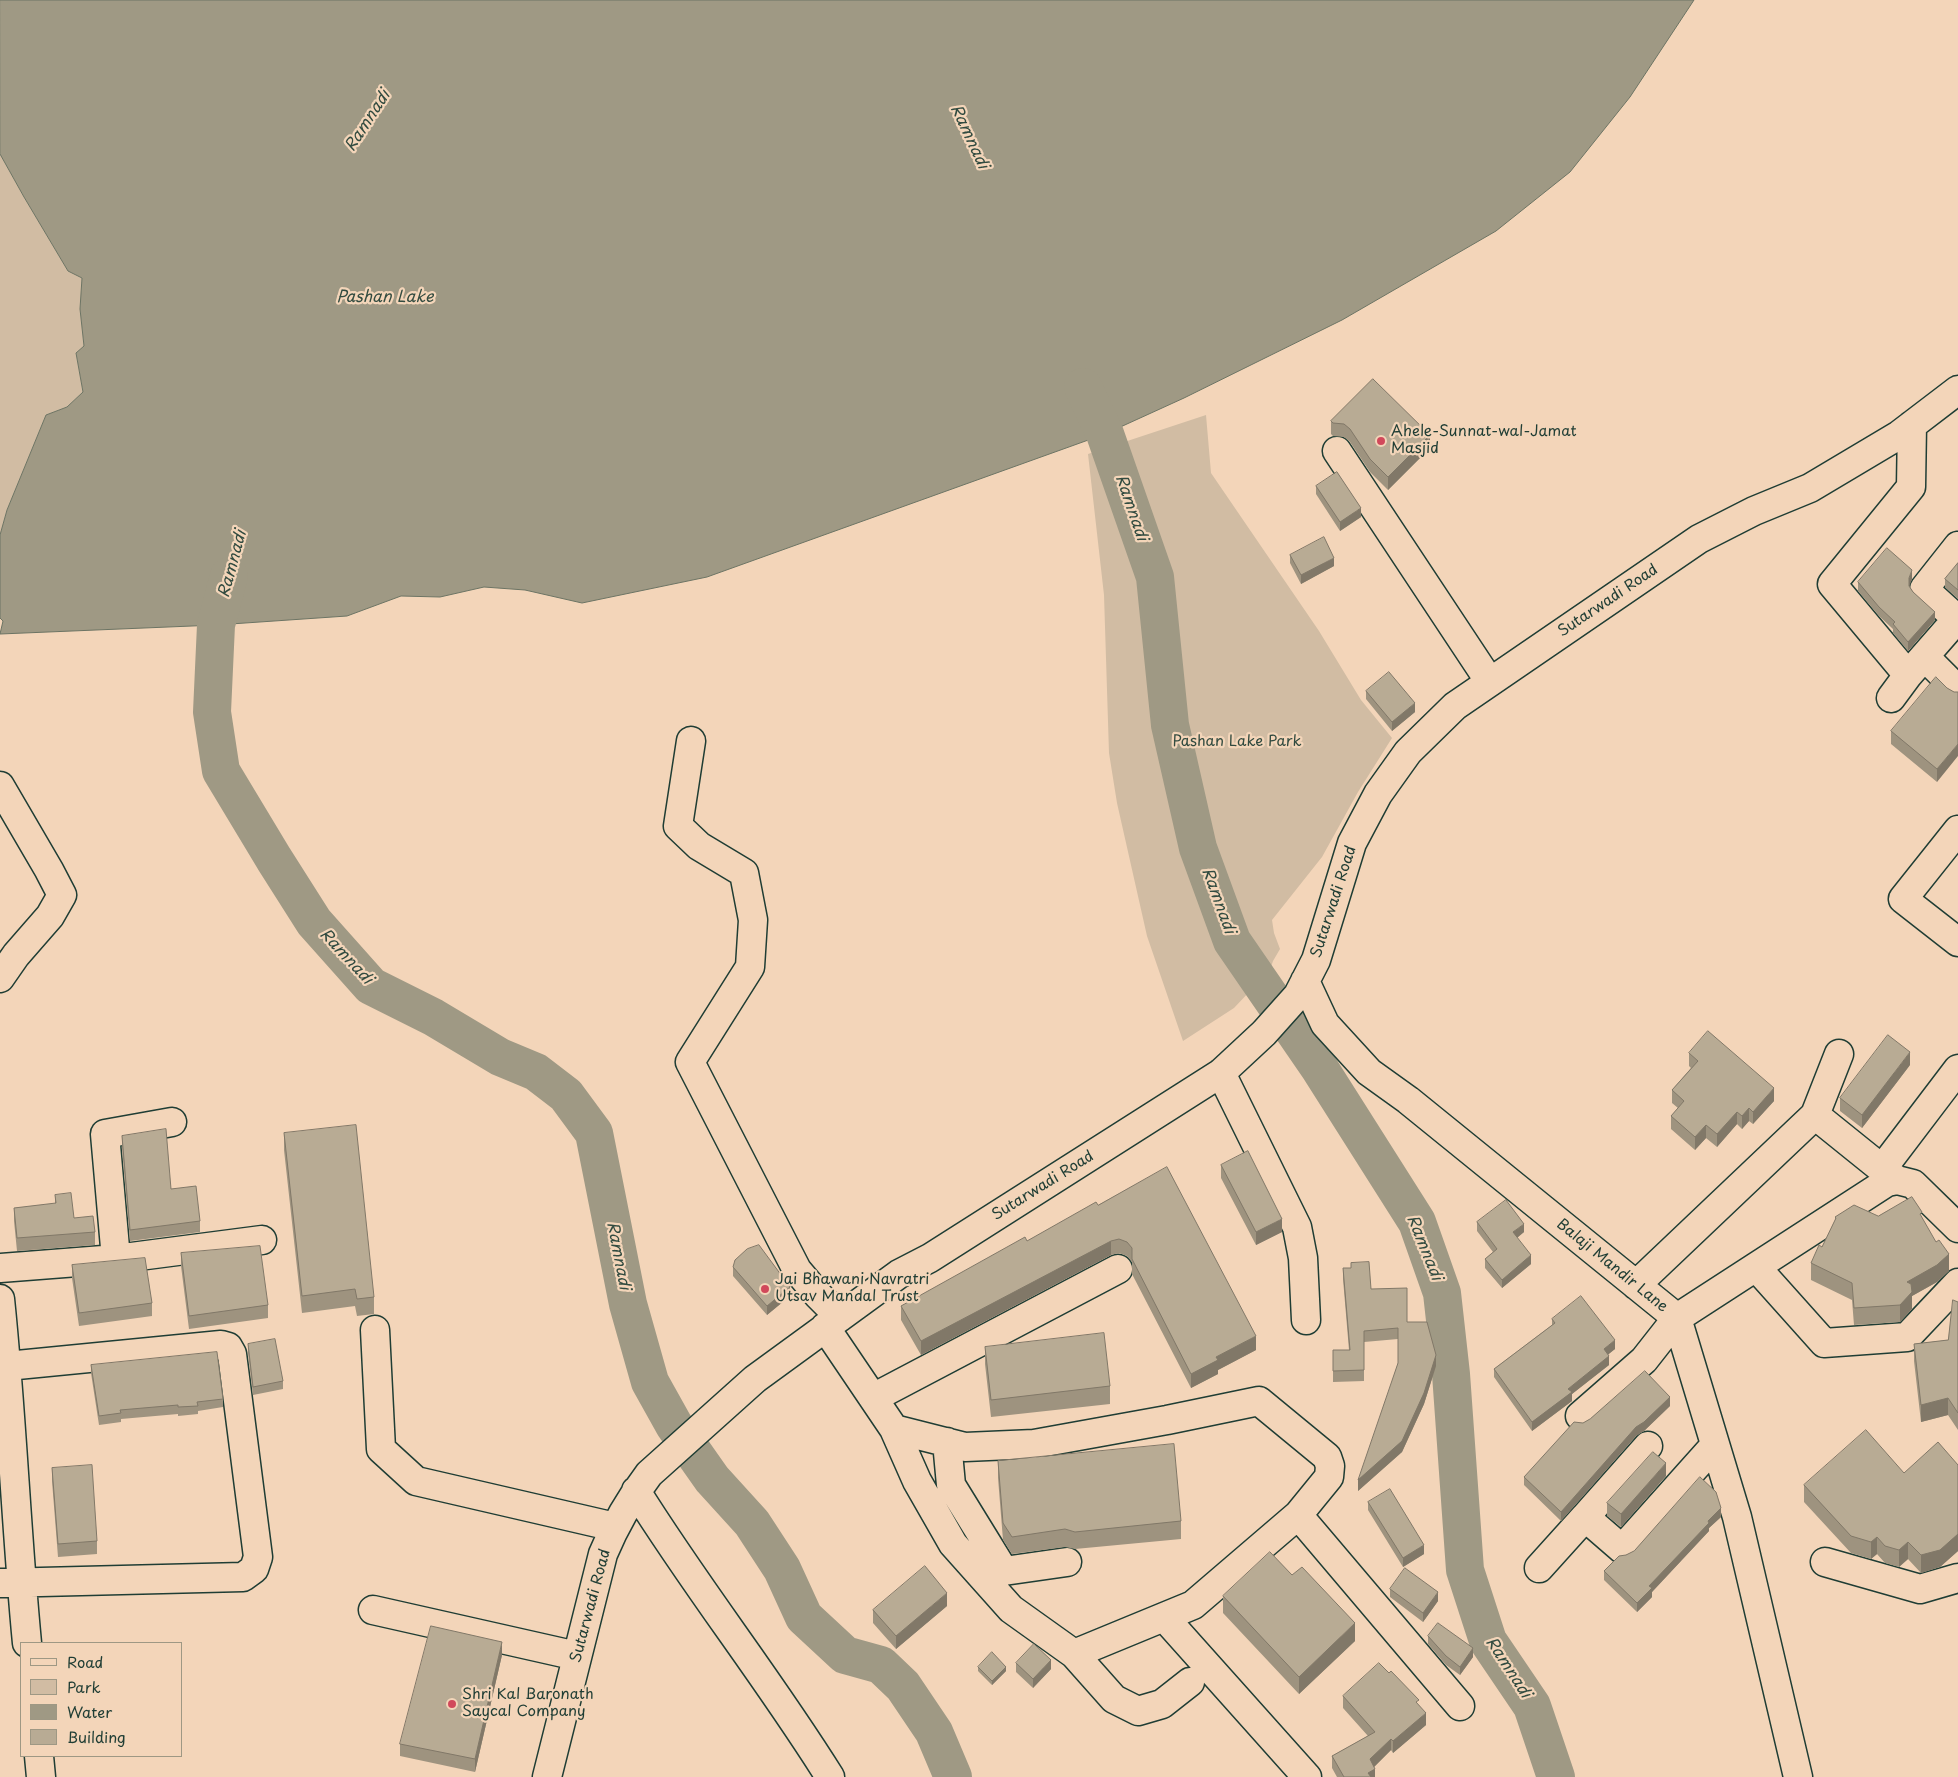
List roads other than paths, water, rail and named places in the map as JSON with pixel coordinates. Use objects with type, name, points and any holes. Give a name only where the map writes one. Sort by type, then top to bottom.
[{"type":"street","name":"Sutarwadi Road","points":[[547,1777],[603,1554],[615,1526],[643,1483],[755,1379],[899,1274],[930,1258],[1221,1073],[1264,1033],[1302,988],[1316,960],[1352,843],[1378,794],[1408,752],[1455,706],[1699,539],[1754,511],[1810,488],[1899,436],[1958,390]]},
{"type":"street","points":[[1912,425],[1911,487],[1832,584],[1916,666],[1958,690]]},
{"type":"street","points":[[1337,451],[1490,682]]},
{"type":"street","points":[[1891,698],[1957,619],[1924,589],[1958,546]]},
{"type":"street","points":[[691,741],[678,826],[699,846],[744,873],[752,920],[750,967],[690,1062],[797,1270],[818,1295],[873,1398],[894,1429],[917,1481],[952,1544],[1011,1609],[1074,1654],[1114,1699],[1138,1712],[1162,1704],[1190,1682]]},
{"type":"street","points":[[0,786],[62,895],[50,916],[16,955],[0,978]]},
{"type":"street","points":[[1958,830],[1903,899],[1958,942]]},
{"type":"street","name":"Balaji Mandir Lane","points":[[1302,988],[1324,1024],[1369,1072],[1408,1100],[1677,1318],[1887,1182],[1889,1175]]},
{"type":"street","points":[[1636,1286],[1815,1115],[1839,1054]]},
{"type":"street","points":[[1889,1175],[1958,1069]]},
{"type":"street","points":[[1221,1073],[1297,1227],[1303,1258],[1306,1320]]},
{"type":"street","points":[[1815,1115],[1889,1175],[1905,1180],[1920,1189],[1958,1228]]},
{"type":"street","points":[[116,1259],[104,1134],[172,1122]]},
{"type":"street","points":[[0,1268],[116,1259],[262,1240]]},
{"type":"street","points":[[1756,1267],[1824,1343],[1907,1337],[1958,1283]]},
{"type":"street","points":[[873,1398],[1118,1269]]},
{"type":"street","points":[[0,1299],[7,1366],[11,1582],[28,1642]]},
{"type":"street","points":[[1580,1416],[1644,1360],[1677,1318]]},
{"type":"street","points":[[1677,1318],[1737,1517],[1798,1777]]},
{"type":"street","points":[[375,1330],[381,1449],[416,1481],[615,1526]]},
{"type":"street","points":[[7,1366],[221,1345],[228,1347],[232,1354],[258,1557],[254,1569],[243,1577],[11,1582]]},
{"type":"street","points":[[894,1429],[965,1447],[1034,1444],[1168,1420],[1259,1401],[1327,1457],[1330,1466],[1329,1476],[1298,1515],[1194,1606],[1074,1654]]},
{"type":"street","points":[[946,1442],[950,1485],[1004,1571],[1067,1562]]},
{"type":"street","points":[[1585,1517],[1622,1549],[1715,1445]]},
{"type":"street","points":[[1539,1568],[1648,1446]]},
{"type":"street","points":[[643,1483],[669,1545],[806,1739],[830,1777]]},
{"type":"street","points":[[1298,1515],[1460,1706]]},
{"type":"street","points":[[1824,1562],[1920,1588],[1958,1578]]},
{"type":"street","points":[[373,1610],[577,1656]]},
{"type":"street","points":[[1164,1617],[1307,1777]]},
{"type":"street","points":[[39,1757],[41,1777]]},
{"type":"water","name":"Pashan Lake","points":[[0,0],[1694,0],[1630,97],[1570,172],[1496,231],[1342,320],[1184,398],[1105,434],[707,577],[582,603],[525,590],[484,587],[440,597],[401,596],[347,616],[216,625],[0,634],[3,621],[0,618],[0,535],[7,510],[46,415],[67,407],[83,392],[76,353],[84,346],[80,309],[82,278],[68,271],[0,154]]},
{"type":"waterway","name":"Ramnadi","points":[[1083,387],[1105,434],[1155,577],[1170,725],[1198,848],[1232,941],[1320,1069],[1417,1222],[1442,1293],[1451,1374],[1465,1570],[1488,1641],[1532,1706],[1556,1777]]},
{"type":"waterway","name":"Ramnadi","points":[[229,576],[216,625],[212,712],[221,771],[274,859],[314,922],[371,986],[433,1017],[500,1057],[536,1072],[566,1095],[594,1133],[628,1304],[650,1382],[674,1425],[712,1479],[752,1523],[782,1569],[804,1617],[845,1655],[881,1665],[903,1686],[934,1732],[953,1777]]},
{"type":"place","name":"Ahele-Sunnat-wal-Jamat Masjid","points":[[1381,441]]},
{"type":"place","name":"Jai Bhawani Navratri Utsav Mandal Trust","points":[[765,1289]]},
{"type":"place","name":"Shri Kal Baronath Saycal Company","points":[[452,1704]]},
{"type":"park label","name":"Pashan Lake Park","points":[[1237,742]]}]
